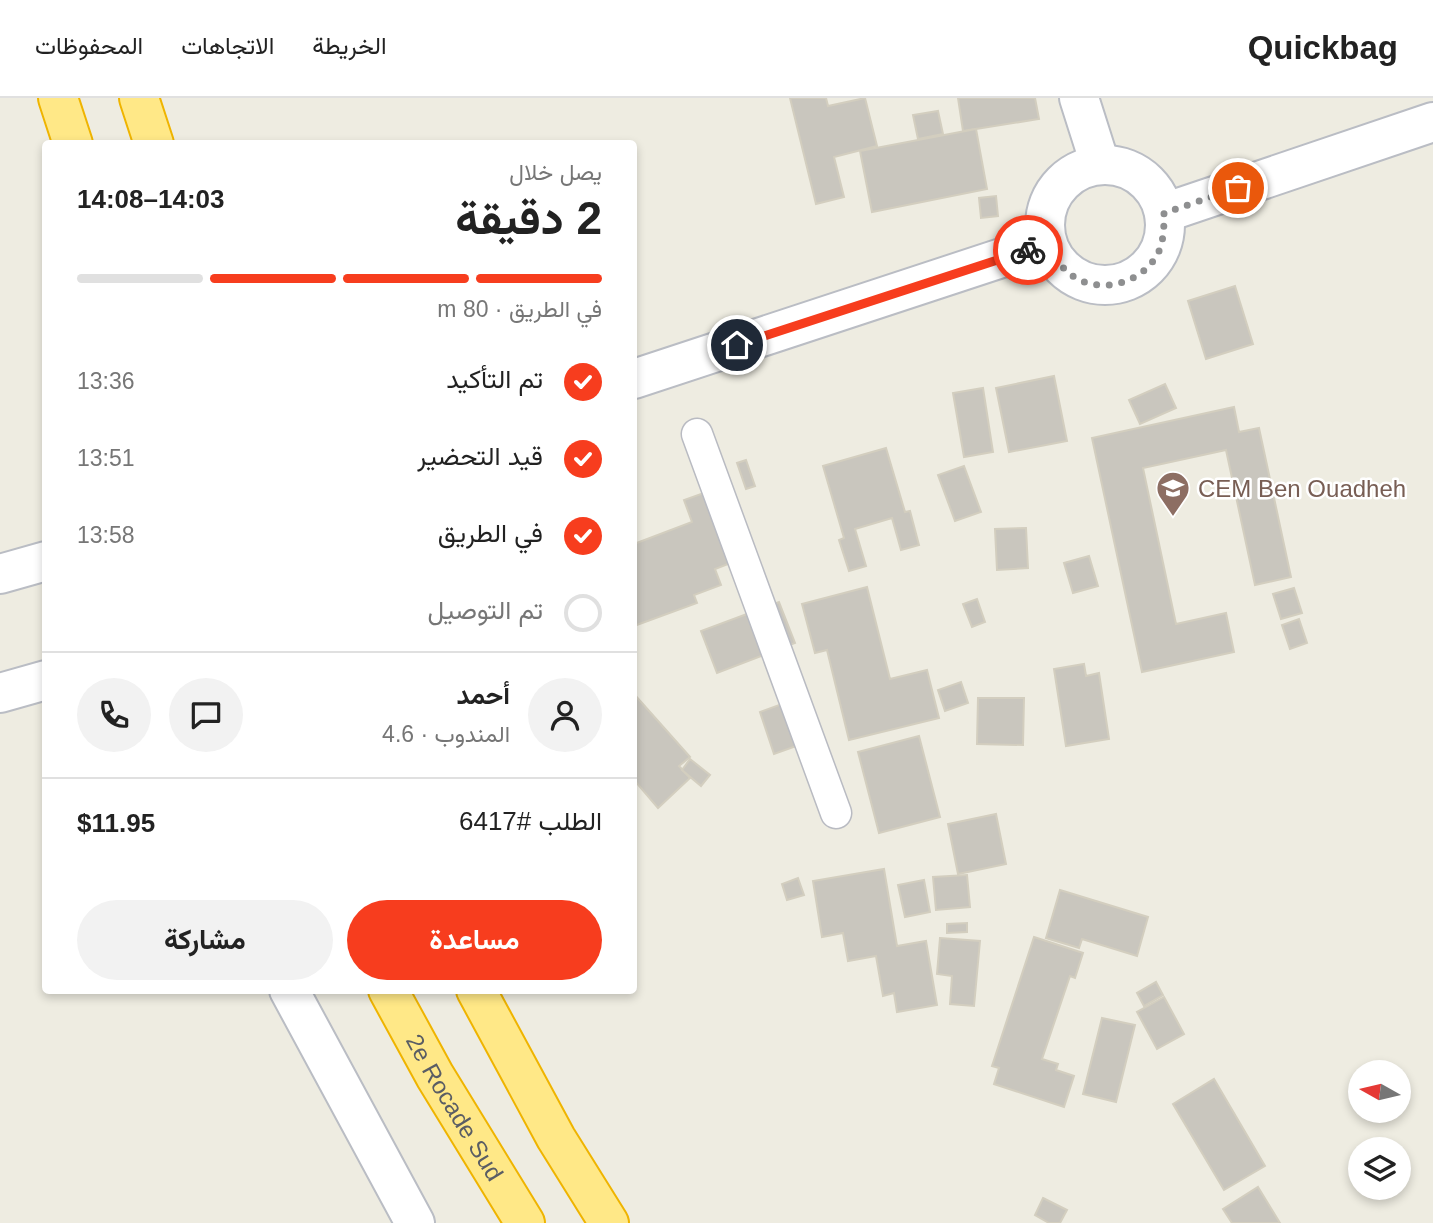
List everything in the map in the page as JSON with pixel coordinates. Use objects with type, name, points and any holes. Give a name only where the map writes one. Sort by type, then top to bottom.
[{"type":"highway","points":[[58,98],[72,140]]},
{"type":"highway","points":[[139,98],[153,140]]},
{"type":"highway","name":"2e Rocade Sud","points":[[390,994],[435,1076],[525,1223]]},
{"type":"highway","points":[[478,994],[556,1138],[608,1223]]},
{"type":"main road","points":[[1079,98],[1100,164]]},
{"type":"main road","points":[[1164,213],[1433,122]]},
{"type":"main road","points":[[1100,164],[1117,165],[1148,182],[1164,213],[1164,234],[1158,253],[1147,269],[1130,280],[1110,285],[1090,284],[1072,275],[1057,262],[1047,243],[1044,225],[1047,208],[1055,191],[1067,178],[1082,169],[1100,164]]},
{"type":"main road","points":[[637,378],[1047,243]]},
{"type":"main road","points":[[0,573],[42,562]]},
{"type":"main road","points":[[0,693],[42,681]]},
{"type":"main road","points":[[291,994],[415,1223]]},
{"type":"street","points":[[697,434],[836,813]]},
{"type":"building","points":[[790,98],[826,98],[828,106],[865,98],[877,146],[834,157],[844,197],[816,204]]},
{"type":"building","points":[[958,98],[1035,98],[1039,119],[963,131]]},
{"type":"building","points":[[938,111],[943,134],[918,139],[913,115]]},
{"type":"building","points":[[976,129],[987,189],[872,212],[860,151]]},
{"type":"building","points":[[996,196],[998,216],[981,218],[979,198]]},
{"type":"building","points":[[1235,286],[1253,344],[1206,359],[1188,301]]},
{"type":"building","points":[[1054,376],[1067,441],[1009,452],[996,388]]},
{"type":"building","points":[[1165,384],[1176,408],[1140,424],[1129,400]]},
{"type":"building","points":[[983,388],[993,452],[964,457],[953,393]]},
{"type":"building","points":[[1234,407],[1239,432],[1259,428],[1291,577],[1255,585],[1226,450],[1143,468],[1176,624],[1226,613],[1234,652],[1142,672],[1092,438]]},
{"type":"building","points":[[886,448],[905,512],[910,511],[919,545],[901,550],[892,518],[855,529],[866,566],[849,571],[839,540],[844,538],[823,466]]},
{"type":"building","points":[[746,460],[755,486],[746,489],[737,463]]},
{"type":"building","points":[[964,466],[981,512],[955,521],[938,475]]},
{"type":"building","points":[[729,484],[754,554],[715,569],[721,585],[694,595],[697,603],[637,625],[637,543],[692,522],[684,500]]},
{"type":"building","points":[[1026,528],[1028,568],[997,570],[995,529]]},
{"type":"building","points":[[1089,556],[1098,586],[1073,593],[1064,563]]},
{"type":"building","points":[[867,587],[890,679],[927,670],[939,718],[849,740],[827,650],[815,653],[802,604]]},
{"type":"building","points":[[1294,588],[1302,613],[1281,619],[1273,594]]},
{"type":"building","points":[[977,599],[985,622],[972,627],[963,604]]},
{"type":"building","points":[[779,602],[795,643],[717,673],[701,631]]},
{"type":"building","points":[[1299,619],[1307,643],[1290,649],[1282,625]]},
{"type":"building","points":[[1084,664],[1086,676],[1099,673],[1109,739],[1066,746],[1054,669]]},
{"type":"building","points":[[961,682],[968,703],[945,711],[938,690]]},
{"type":"building","points":[[804,696],[819,738],[774,754],[760,712]]},
{"type":"building","points":[[637,697],[690,757],[679,766],[690,778],[658,808],[637,784]]},
{"type":"building","points":[[978,698],[1024,698],[1023,745],[977,744]]},
{"type":"building","points":[[919,736],[940,817],[879,833],[858,752]]},
{"type":"building","points":[[690,759],[710,775],[701,786],[682,770]]},
{"type":"building","points":[[996,814],[1006,864],[958,874],[948,824]]},
{"type":"building","points":[[884,869],[897,946],[926,941],[937,1005],[897,1012],[894,993],[883,996],[876,956],[848,961],[843,933],[822,937],[813,881]]},
{"type":"building","points":[[967,875],[970,907],[936,910],[933,877]]},
{"type":"building","points":[[798,878],[804,895],[787,900],[782,884]]},
{"type":"building","points":[[924,880],[930,912],[905,917],[898,885]]},
{"type":"building","points":[[1060,890],[1148,917],[1137,956],[1082,939],[1079,948],[1046,938]]},
{"type":"building","points":[[967,923],[967,932],[947,933],[947,924]]},
{"type":"building","points":[[1034,937],[1083,953],[1075,978],[1070,976],[1042,1059],[1058,1064],[1056,1070],[1074,1076],[1064,1107],[994,1084],[999,1068],[992,1066]]},
{"type":"building","points":[[940,938],[980,941],[974,1006],[950,1004],[952,976],[937,974]]},
{"type":"building","points":[[1156,982],[1163,995],[1144,1006],[1137,993]]},
{"type":"building","points":[[1164,997],[1184,1034],[1157,1049],[1137,1012]]},
{"type":"building","points":[[1102,1018],[1135,1025],[1116,1102],[1083,1094]]},
{"type":"building","points":[[1214,1079],[1265,1166],[1224,1190],[1173,1104]]},
{"type":"building","points":[[1258,1187],[1280,1223],[1232,1223],[1223,1209]]},
{"type":"building","points":[[1043,1198],[1067,1210],[1060,1223],[1049,1223],[1035,1215]]},
{"type":"way so far","points":[[1028,250],[1047,243],[1057,262],[1072,275],[1090,284],[1110,285],[1130,280],[1147,269],[1158,253],[1164,234],[1164,213],[1238,188]]},
{"type":"place","name":"CEM Ben Ouadheh","points":[[1173,518]]},
{"type":"route","points":[[737,345],[1028,250]]}]
